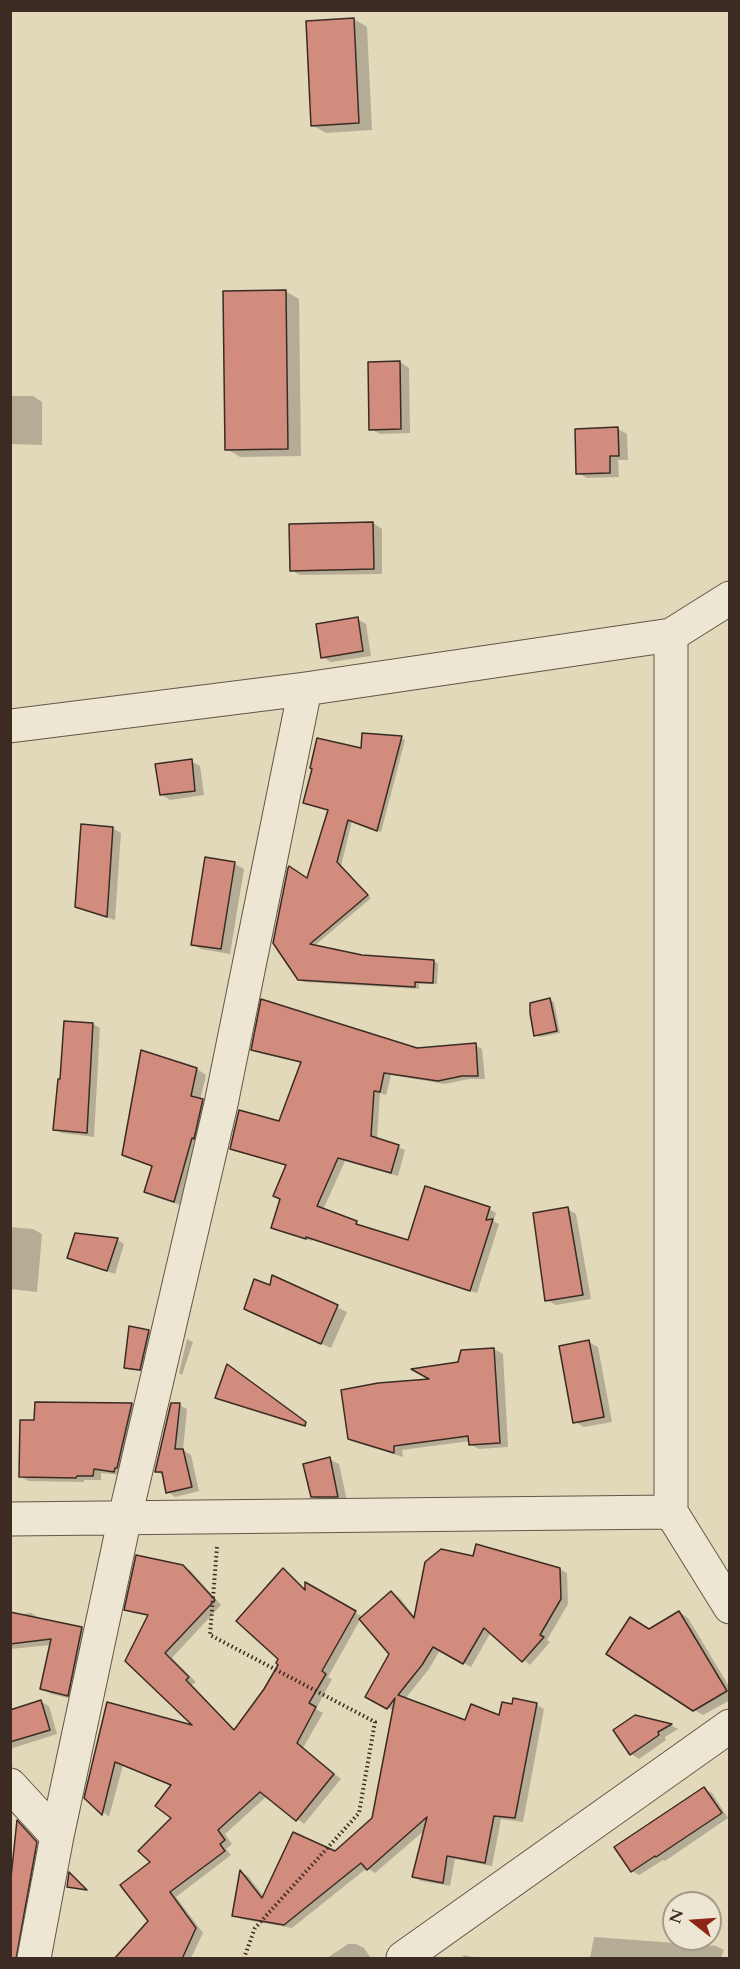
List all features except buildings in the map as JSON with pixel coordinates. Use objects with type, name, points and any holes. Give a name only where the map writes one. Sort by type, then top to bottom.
[{"type":"street","points":[[10,726],[305,689],[671,635],[729,598]]},
{"type":"street","points":[[671,635],[671,1512],[729,1607]]},
{"type":"street","points":[[34,1959],[57,1836],[125,1517],[221,1104],[305,689]]},
{"type":"street","points":[[10,1519],[671,1512]]},
{"type":"street","points":[[403,1959],[729,1726]]},
{"type":"street","points":[[10,1785],[57,1836]]},
{"type":"path","points":[[219,1517],[210,1635],[375,1722],[359,1813],[255,1928],[244,1959]]}]
